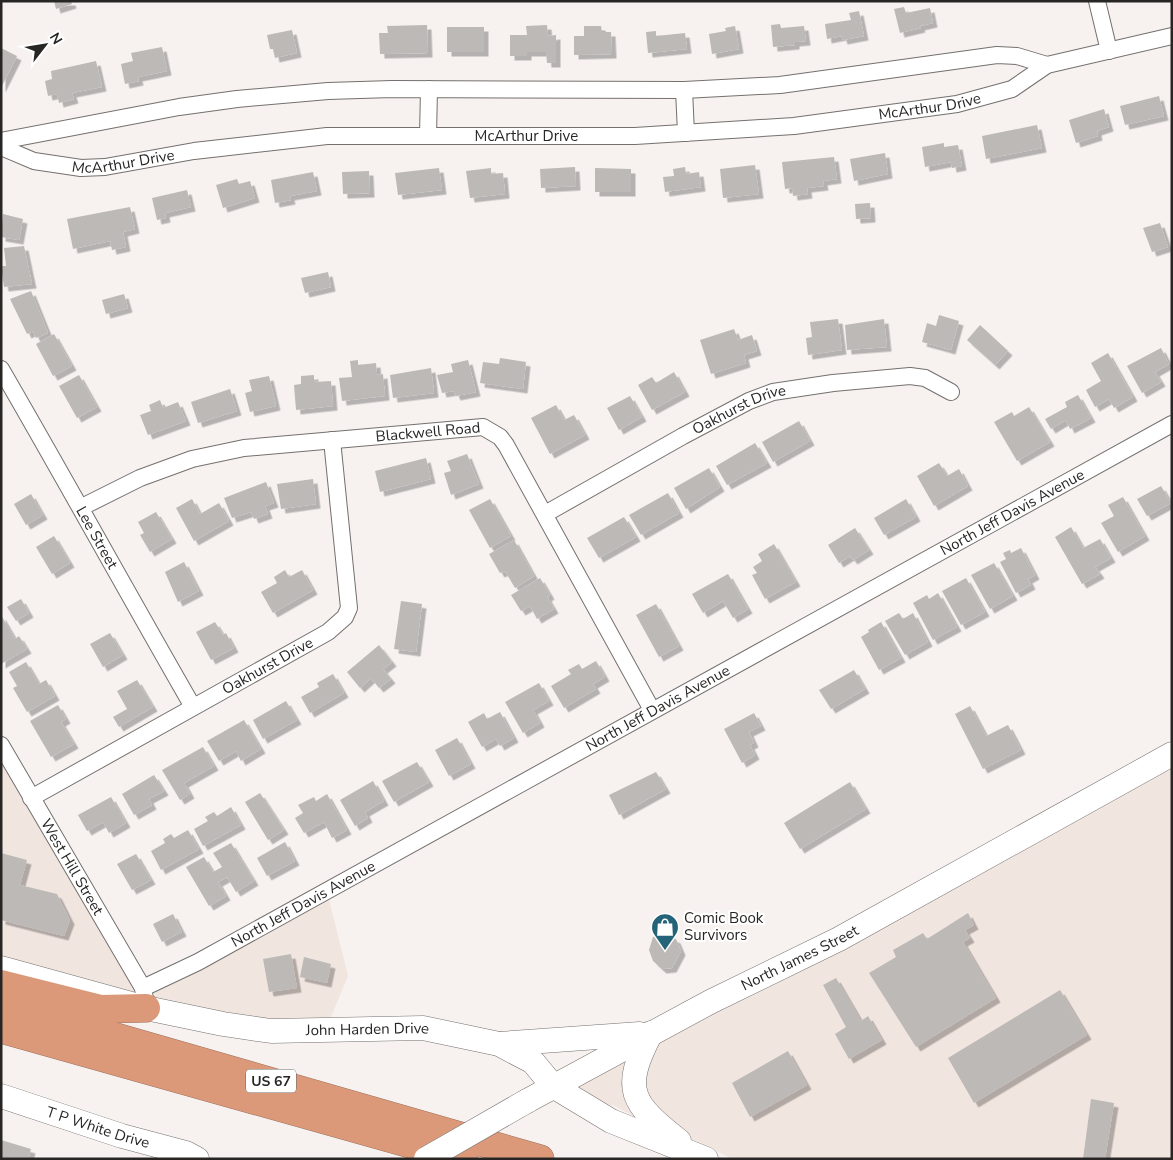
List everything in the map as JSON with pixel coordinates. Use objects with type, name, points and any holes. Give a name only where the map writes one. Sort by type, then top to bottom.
[{"type":"highway","points":[[1,984],[101,1009],[145,998]]},
{"type":"highway","name":"US 67","points":[[1,1004],[540,1159]]},
{"type":"highway","name":"US 67","points":[[1,1030],[464,1159]]},
{"type":"main road","name":"North James Street","points":[[426,1159],[553,1086],[651,1033],[761,976],[840,939],[1172,754]]},
{"type":"main road","name":"John Harden Drive","points":[[1,968],[145,998],[223,1024],[271,1031],[423,1028],[499,1044],[533,1062],[553,1086],[631,1130],[701,1157]]},
{"type":"main road","points":[[499,1044],[651,1033]]},
{"type":"main road","points":[[651,1033],[637,1059],[633,1078],[634,1094],[639,1104],[653,1121],[701,1157]]},
{"type":"main road","name":"T P White Drive","points":[[1,1096],[122,1136],[186,1153],[197,1159]]},
{"type":"street","points":[[1097,1],[1108,51]]},
{"type":"street","name":"McArthur Drive","points":[[1,147],[34,161],[81,168],[105,167],[194,151],[298,138],[635,136],[794,126],[957,104],[1012,89],[1047,66],[1172,36]]},
{"type":"street","points":[[1,141],[179,107],[237,99],[328,91],[429,89],[684,90],[780,85],[997,55],[1017,56],[1047,66]]},
{"type":"street","points":[[428,136],[429,89]]},
{"type":"street","points":[[684,90],[686,133]]},
{"type":"street","name":"Lee Street","points":[[1,369],[82,507],[121,582],[192,707]]},
{"type":"street","name":"Oakhurst Drive","points":[[545,514],[749,400],[773,392],[910,376],[925,378],[951,392]]},
{"type":"street","name":"North Jeff Davis Avenue","points":[[145,998],[198,962],[1172,424]]},
{"type":"street","name":"Blackwell Road","points":[[82,507],[124,485],[192,458],[244,448],[483,427],[500,437],[506,445],[652,710]]},
{"type":"street","name":"Oakhurst Drive","points":[[31,798],[192,707],[258,673],[328,632],[345,617],[349,608],[332,440]]},
{"type":"street","name":"West Hill Street","points":[[1,745],[145,998]]},
{"type":"shaded area","points":[[1,745],[142,1000],[1,975]]},
{"type":"shaded area","points":[[1172,754],[1172,1159],[733,1159],[692,1140],[651,1126],[617,1107],[553,1086]]},
{"type":"shaded area","points":[[327,891],[348,976],[329,1022],[272,1026],[156,1000],[153,988]]},
{"type":"building","points":[[54,1],[71,1],[72,4],[56,9]]},
{"type":"building","points":[[904,7],[906,13],[930,8],[933,23],[900,33],[894,9]]},
{"type":"building","points":[[859,11],[864,36],[843,40],[842,36],[827,39],[825,24],[851,20],[849,13]]},
{"type":"building","points":[[780,24],[781,28],[804,26],[806,41],[795,42],[795,45],[773,47],[771,25]]},
{"type":"building","points":[[427,25],[428,53],[380,54],[379,33],[388,33],[387,26]]},
{"type":"building","points":[[547,25],[548,36],[556,35],[556,63],[547,63],[546,52],[527,52],[527,56],[510,56],[510,35],[527,35],[526,26]]},
{"type":"building","points":[[584,26],[601,26],[602,32],[611,32],[612,54],[574,55],[574,36],[584,36]]},
{"type":"building","points":[[735,26],[739,49],[712,54],[709,34],[726,31],[725,28]]},
{"type":"building","points":[[447,27],[484,27],[484,52],[447,52]]},
{"type":"building","points":[[292,30],[297,53],[275,58],[273,49],[270,49],[267,35]]},
{"type":"building","points":[[656,31],[656,36],[685,33],[687,49],[648,53],[646,32]]},
{"type":"building","points":[[162,47],[167,71],[138,77],[139,81],[125,84],[121,64],[133,61],[131,53]]},
{"type":"building","points":[[1,48],[17,56],[1,88]]},
{"type":"building","points":[[96,61],[102,87],[72,93],[74,99],[59,103],[57,94],[48,96],[45,81],[52,79],[51,71]]},
{"type":"building","points":[[1159,96],[1164,116],[1125,125],[1120,106]]},
{"type":"building","points":[[1104,109],[1109,127],[1097,131],[1098,136],[1076,143],[1069,120]]},
{"type":"building","points":[[1037,125],[1042,148],[986,159],[982,136]]},
{"type":"building","points":[[944,143],[944,147],[958,145],[962,166],[952,168],[951,162],[925,167],[922,147]]},
{"type":"building","points":[[885,153],[888,174],[854,181],[850,159]]},
{"type":"building","points":[[834,157],[837,179],[823,181],[824,186],[807,188],[808,194],[793,196],[792,188],[785,189],[782,162]]},
{"type":"building","points":[[755,165],[759,194],[723,198],[720,169]]},
{"type":"building","points":[[575,167],[576,186],[541,188],[540,169]]},
{"type":"building","points":[[685,167],[686,174],[699,172],[701,187],[665,192],[663,177],[674,176],[673,169]]},
{"type":"building","points":[[439,168],[442,190],[398,195],[395,173]]},
{"type":"building","points":[[491,168],[491,174],[503,173],[505,194],[470,198],[466,171]]},
{"type":"building","points":[[595,168],[631,169],[631,192],[595,192]]},
{"type":"building","points":[[369,171],[370,193],[343,194],[342,172]]},
{"type":"building","points":[[313,172],[317,191],[290,196],[291,200],[275,203],[271,180]]},
{"type":"building","points":[[237,179],[239,184],[250,181],[255,198],[223,208],[216,185]]},
{"type":"building","points":[[187,190],[191,207],[165,213],[166,218],[157,220],[152,198]]},
{"type":"building","points":[[870,203],[871,218],[856,219],[855,204]]},
{"type":"building","points":[[130,207],[135,229],[123,232],[126,247],[112,250],[110,241],[73,249],[67,219]]},
{"type":"building","points":[[3,214],[23,219],[19,240],[1,237]]},
{"type":"building","points":[[1160,223],[1168,247],[1152,252],[1143,228]]},
{"type":"building","points":[[24,246],[32,284],[4,287],[1,266],[6,266],[4,248]]},
{"type":"building","points":[[328,272],[331,287],[305,293],[301,278]]},
{"type":"building","points":[[31,291],[48,333],[36,338],[33,331],[27,334],[10,299]]},
{"type":"building","points":[[124,294],[128,308],[106,314],[102,300]]},
{"type":"building","points":[[939,315],[959,321],[951,350],[922,342],[927,323],[936,326]]},
{"type":"building","points":[[838,319],[842,350],[808,355],[806,338],[812,337],[810,322]]},
{"type":"building","points":[[884,319],[887,347],[847,350],[845,325]]},
{"type":"building","points":[[980,325],[1008,351],[995,365],[967,340]]},
{"type":"building","points":[[734,329],[738,340],[752,335],[757,351],[744,355],[746,363],[711,374],[700,340]]},
{"type":"building","points":[[54,334],[72,366],[53,376],[36,344]]},
{"type":"building","points":[[1161,348],[1169,364],[1155,372],[1161,382],[1142,393],[1127,366]]},
{"type":"building","points":[[1108,353],[1133,397],[1114,408],[1109,399],[1095,407],[1086,390],[1101,381],[1091,363]]},
{"type":"building","points":[[500,358],[526,362],[523,389],[480,383],[483,362],[499,364]]},
{"type":"building","points":[[358,360],[358,365],[376,363],[377,375],[383,374],[385,396],[342,401],[339,378],[352,377],[350,361]]},
{"type":"building","points":[[468,360],[476,392],[456,396],[454,391],[442,393],[437,375],[453,372],[451,364]]},
{"type":"building","points":[[431,368],[434,393],[393,398],[390,375]]},
{"type":"building","points":[[674,372],[685,392],[652,410],[638,385],[652,377],[656,383]]},
{"type":"building","points":[[79,375],[97,407],[77,418],[59,386]]},
{"type":"building","points":[[314,375],[314,382],[331,381],[333,406],[296,410],[294,385],[301,384],[301,376]]},
{"type":"building","points":[[269,376],[276,406],[250,412],[245,393],[252,391],[249,380]]},
{"type":"building","points":[[230,389],[237,411],[198,423],[191,402]]},
{"type":"building","points":[[1078,395],[1091,418],[1070,429],[1066,420],[1051,429],[1045,419],[1067,407],[1065,402]]},
{"type":"building","points":[[630,396],[642,417],[619,430],[607,408]]},
{"type":"building","points":[[160,400],[163,408],[178,402],[186,421],[148,435],[140,415],[151,411],[149,405]]},
{"type":"building","points":[[556,405],[564,420],[574,415],[585,435],[550,454],[531,418]]},
{"type":"building","points":[[1029,407],[1050,442],[1017,461],[994,422],[1012,412],[1014,416]]},
{"type":"building","points":[[799,421],[810,441],[773,462],[762,442]]},
{"type":"building","points":[[755,443],[767,463],[727,485],[716,466]]},
{"type":"building","points":[[467,454],[479,484],[451,495],[444,473],[451,471],[447,461]]},
{"type":"building","points":[[426,458],[431,479],[380,492],[375,471]]},
{"type":"building","points":[[939,463],[947,476],[959,469],[968,486],[934,506],[917,476]]},
{"type":"building","points":[[709,468],[720,487],[686,509],[674,488]]},
{"type":"building","points":[[313,479],[316,504],[281,509],[277,484]]},
{"type":"building","points":[[266,482],[274,503],[265,506],[268,514],[254,519],[251,512],[232,518],[224,498]]},
{"type":"building","points":[[1161,486],[1171,503],[1147,516],[1137,499]]},
{"type":"building","points":[[668,493],[679,513],[641,535],[629,515]]},
{"type":"building","points":[[31,494],[43,515],[26,525],[14,504]]},
{"type":"building","points":[[1123,497],[1145,536],[1118,552],[1101,523],[1114,516],[1108,505]]},
{"type":"building","points":[[192,499],[200,514],[219,503],[229,521],[194,541],[176,508]]},
{"type":"building","points":[[490,499],[511,536],[490,548],[469,510]]},
{"type":"building","points":[[906,499],[916,517],[884,535],[874,518]]},
{"type":"building","points":[[156,512],[172,539],[150,552],[140,535],[144,533],[138,522]]},
{"type":"building","points":[[624,517],[636,537],[599,558],[587,538]]},
{"type":"building","points":[[1071,527],[1083,548],[1100,539],[1111,558],[1095,567],[1100,574],[1082,584],[1055,537]]},
{"type":"building","points":[[855,528],[869,550],[853,560],[850,556],[839,563],[828,545]]},
{"type":"building","points":[[54,536],[70,563],[52,574],[36,547]]},
{"type":"building","points":[[514,540],[534,576],[515,588],[505,571],[500,573],[489,554]]},
{"type":"building","points":[[774,544],[796,582],[765,599],[752,575],[757,573],[753,567],[762,561],[758,554]]},
{"type":"building","points":[[1021,548],[1035,575],[1028,579],[1031,585],[1016,593],[1000,562],[1006,559],[1003,553],[1010,550],[1011,553]]},
{"type":"building","points":[[184,562],[199,591],[178,602],[165,572]]},
{"type":"building","points":[[994,563],[1013,596],[990,609],[971,575]]},
{"type":"building","points":[[285,570],[289,577],[302,570],[313,590],[273,613],[261,592],[277,583],[274,577]]},
{"type":"building","points":[[728,574],[748,609],[733,618],[723,601],[703,613],[692,594]]},
{"type":"building","points":[[540,578],[550,595],[547,597],[554,609],[537,619],[530,606],[521,611],[511,595]]},
{"type":"building","points":[[966,578],[985,612],[961,625],[942,591]]},
{"type":"building","points":[[938,593],[957,627],[933,640],[913,603],[927,595],[929,599]]},
{"type":"building","points":[[21,599],[29,613],[16,621],[7,607]]},
{"type":"building","points":[[401,601],[422,604],[416,652],[394,649]]},
{"type":"building","points":[[656,604],[679,646],[659,657],[636,615]]},
{"type":"building","points":[[899,613],[903,619],[913,613],[928,642],[905,655],[885,621]]},
{"type":"building","points":[[1,615],[15,639],[19,636],[27,649],[1,664]]},
{"type":"building","points":[[215,622],[223,635],[226,633],[234,648],[211,660],[196,632]]},
{"type":"building","points":[[881,622],[901,658],[879,670],[861,637]]},
{"type":"building","points":[[110,633],[123,655],[103,667],[90,644]]},
{"type":"building","points":[[379,645],[392,662],[383,669],[391,679],[379,688],[371,678],[360,688],[347,672]]},
{"type":"building","points":[[596,661],[605,677],[593,684],[596,689],[564,708],[551,686],[571,674],[568,670],[579,664],[582,669]]},
{"type":"building","points":[[26,662],[39,684],[46,680],[55,696],[27,712],[13,688],[17,686],[9,672]]},
{"type":"building","points":[[854,670],[865,689],[831,709],[819,690]]},
{"type":"building","points":[[333,674],[344,693],[310,713],[301,697],[319,687],[317,683]]},
{"type":"building","points":[[137,680],[153,707],[119,727],[113,717],[127,709],[117,691]]},
{"type":"building","points":[[539,683],[549,701],[533,710],[540,723],[523,733],[505,702]]},
{"type":"building","points":[[286,701],[297,720],[263,739],[253,720]]},
{"type":"building","points":[[58,705],[66,719],[61,722],[74,744],[51,757],[30,721]]},
{"type":"building","points":[[970,706],[986,736],[1008,725],[1021,750],[983,769],[955,714]]},
{"type":"building","points":[[500,712],[514,738],[500,746],[496,739],[482,747],[468,722],[484,713],[487,719]]},
{"type":"building","points":[[754,713],[761,726],[749,732],[754,743],[750,745],[755,755],[742,763],[724,729]]},
{"type":"building","points":[[244,720],[261,749],[241,761],[236,751],[219,761],[207,741]]},
{"type":"building","points":[[457,738],[471,764],[449,776],[435,750]]},
{"type":"building","points":[[203,747],[214,766],[184,783],[190,794],[180,800],[162,770]]},
{"type":"building","points":[[417,762],[429,782],[394,802],[382,781]]},
{"type":"building","points":[[656,772],[666,789],[619,815],[609,795]]},
{"type":"building","points":[[154,775],[164,791],[149,799],[152,805],[134,815],[122,794]]},
{"type":"building","points":[[373,781],[384,801],[365,812],[368,818],[355,826],[340,800]]},
{"type":"building","points":[[850,782],[866,809],[800,849],[784,823]]},
{"type":"building","points":[[260,793],[284,830],[268,840],[245,802]]},
{"type":"building","points":[[327,794],[347,830],[332,838],[324,822],[304,833],[295,818],[303,813],[298,805],[314,797],[316,801]]},
{"type":"building","points":[[111,797],[126,823],[109,833],[103,822],[87,831],[78,815]]},
{"type":"building","points":[[231,807],[241,825],[203,846],[194,829],[208,821],[205,817],[214,812],[217,816]]},
{"type":"building","points":[[188,830],[199,849],[161,870],[151,851],[165,843],[163,839],[171,834],[174,838]]},
{"type":"building","points":[[285,842],[295,861],[267,876],[257,858]]},
{"type":"building","points":[[231,843],[254,881],[236,892],[227,877],[218,882],[226,896],[209,906],[186,867],[204,857],[213,872],[222,867],[213,853]]},
{"type":"building","points":[[1,853],[27,860],[20,885],[57,894],[70,920],[64,936],[1,920]]},
{"type":"building","points":[[136,854],[151,880],[132,890],[117,864]]},
{"type":"building","points":[[968,913],[974,925],[965,930],[970,938],[963,942],[996,998],[916,1047],[869,973],[896,957],[893,950],[923,933],[927,939]]},
{"type":"building","points":[[173,914],[182,932],[162,942],[153,924]]},
{"type":"building","name":"Comic Book Survivors","points":[[663,933],[676,939],[681,951],[672,968],[662,969],[653,961],[649,950],[653,937]]},
{"type":"building","points":[[291,954],[297,988],[269,992],[263,959]]},
{"type":"building","points":[[304,957],[331,964],[327,983],[300,977]]},
{"type":"building","points":[[836,978],[861,1021],[868,1016],[882,1040],[849,1059],[835,1034],[846,1027],[823,985]]},
{"type":"building","points":[[1060,990],[1087,1035],[974,1103],[948,1058]]},
{"type":"building","points":[[788,1051],[807,1085],[750,1117],[732,1083]]},
{"type":"building","points":[[1091,1099],[1114,1103],[1105,1159],[1083,1159]]},
{"type":"building","points":[[1,1140],[31,1149],[28,1159],[1,1159]]},
{"type":"place","name":"Comic Book Survivors","points":[[665,951]]}]
